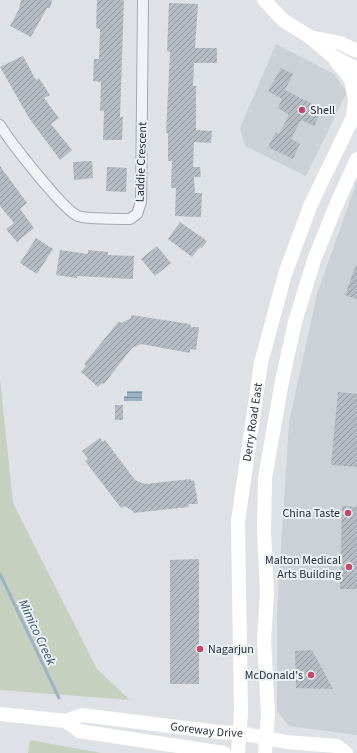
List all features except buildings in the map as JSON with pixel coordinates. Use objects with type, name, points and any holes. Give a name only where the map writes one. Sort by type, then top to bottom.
[{"type":"main road","points":[[264,0],[282,20],[310,37],[332,56],[351,78],[355,100],[355,113]]},
{"type":"main road","points":[[310,37],[340,43],[357,44]]},
{"type":"main road","points":[[340,43],[357,51]]},
{"type":"main road","points":[[332,56],[357,69]]},
{"type":"main road","name":"Derry Road East","points":[[238,753],[240,733],[238,521],[261,363],[285,274],[311,204],[355,113]]},
{"type":"main road","name":"Derry Road East","points":[[265,753],[268,714],[264,640],[267,593],[264,532],[265,478],[282,381],[295,322],[314,260],[357,159]]},
{"type":"main road","name":"Goreway Drive","points":[[0,714],[66,721],[82,715],[218,732],[240,733],[286,742],[336,746],[346,753]]},
{"type":"main road","name":"Goreway Drive","points":[[66,721],[79,730],[224,753]]},
{"type":"street","name":"Laddie Crescent","points":[[0,125],[7,138],[61,202],[78,216],[130,219],[137,214],[141,202],[143,0]]},
{"type":"shaded area","points":[[276,44],[334,74],[347,92],[306,176],[245,146],[240,128]]},
{"type":"shaded area","points":[[357,181],[357,735],[289,726],[277,711],[277,611],[289,422],[317,294]]},
{"type":"green space","points":[[0,379],[13,503],[97,669],[130,700],[0,690]]},
{"type":"green space","points":[[30,740],[101,753],[28,753]]},
{"type":"water","points":[[127,391],[142,391],[142,401],[124,401],[124,396],[127,396]]},
{"type":"waterway","name":"Mimico Creek","points":[[0,574],[59,698]]},
{"type":"place","name":"Shell","points":[[302,110]]},
{"type":"place","name":"China Taste","points":[[348,513]]},
{"type":"place","name":"Malton Medical Arts Building","points":[[349,567]]},
{"type":"place","name":"Nagarjun","points":[[200,649]]},
{"type":"place","name":"McDonald's","points":[[311,675]]}]
